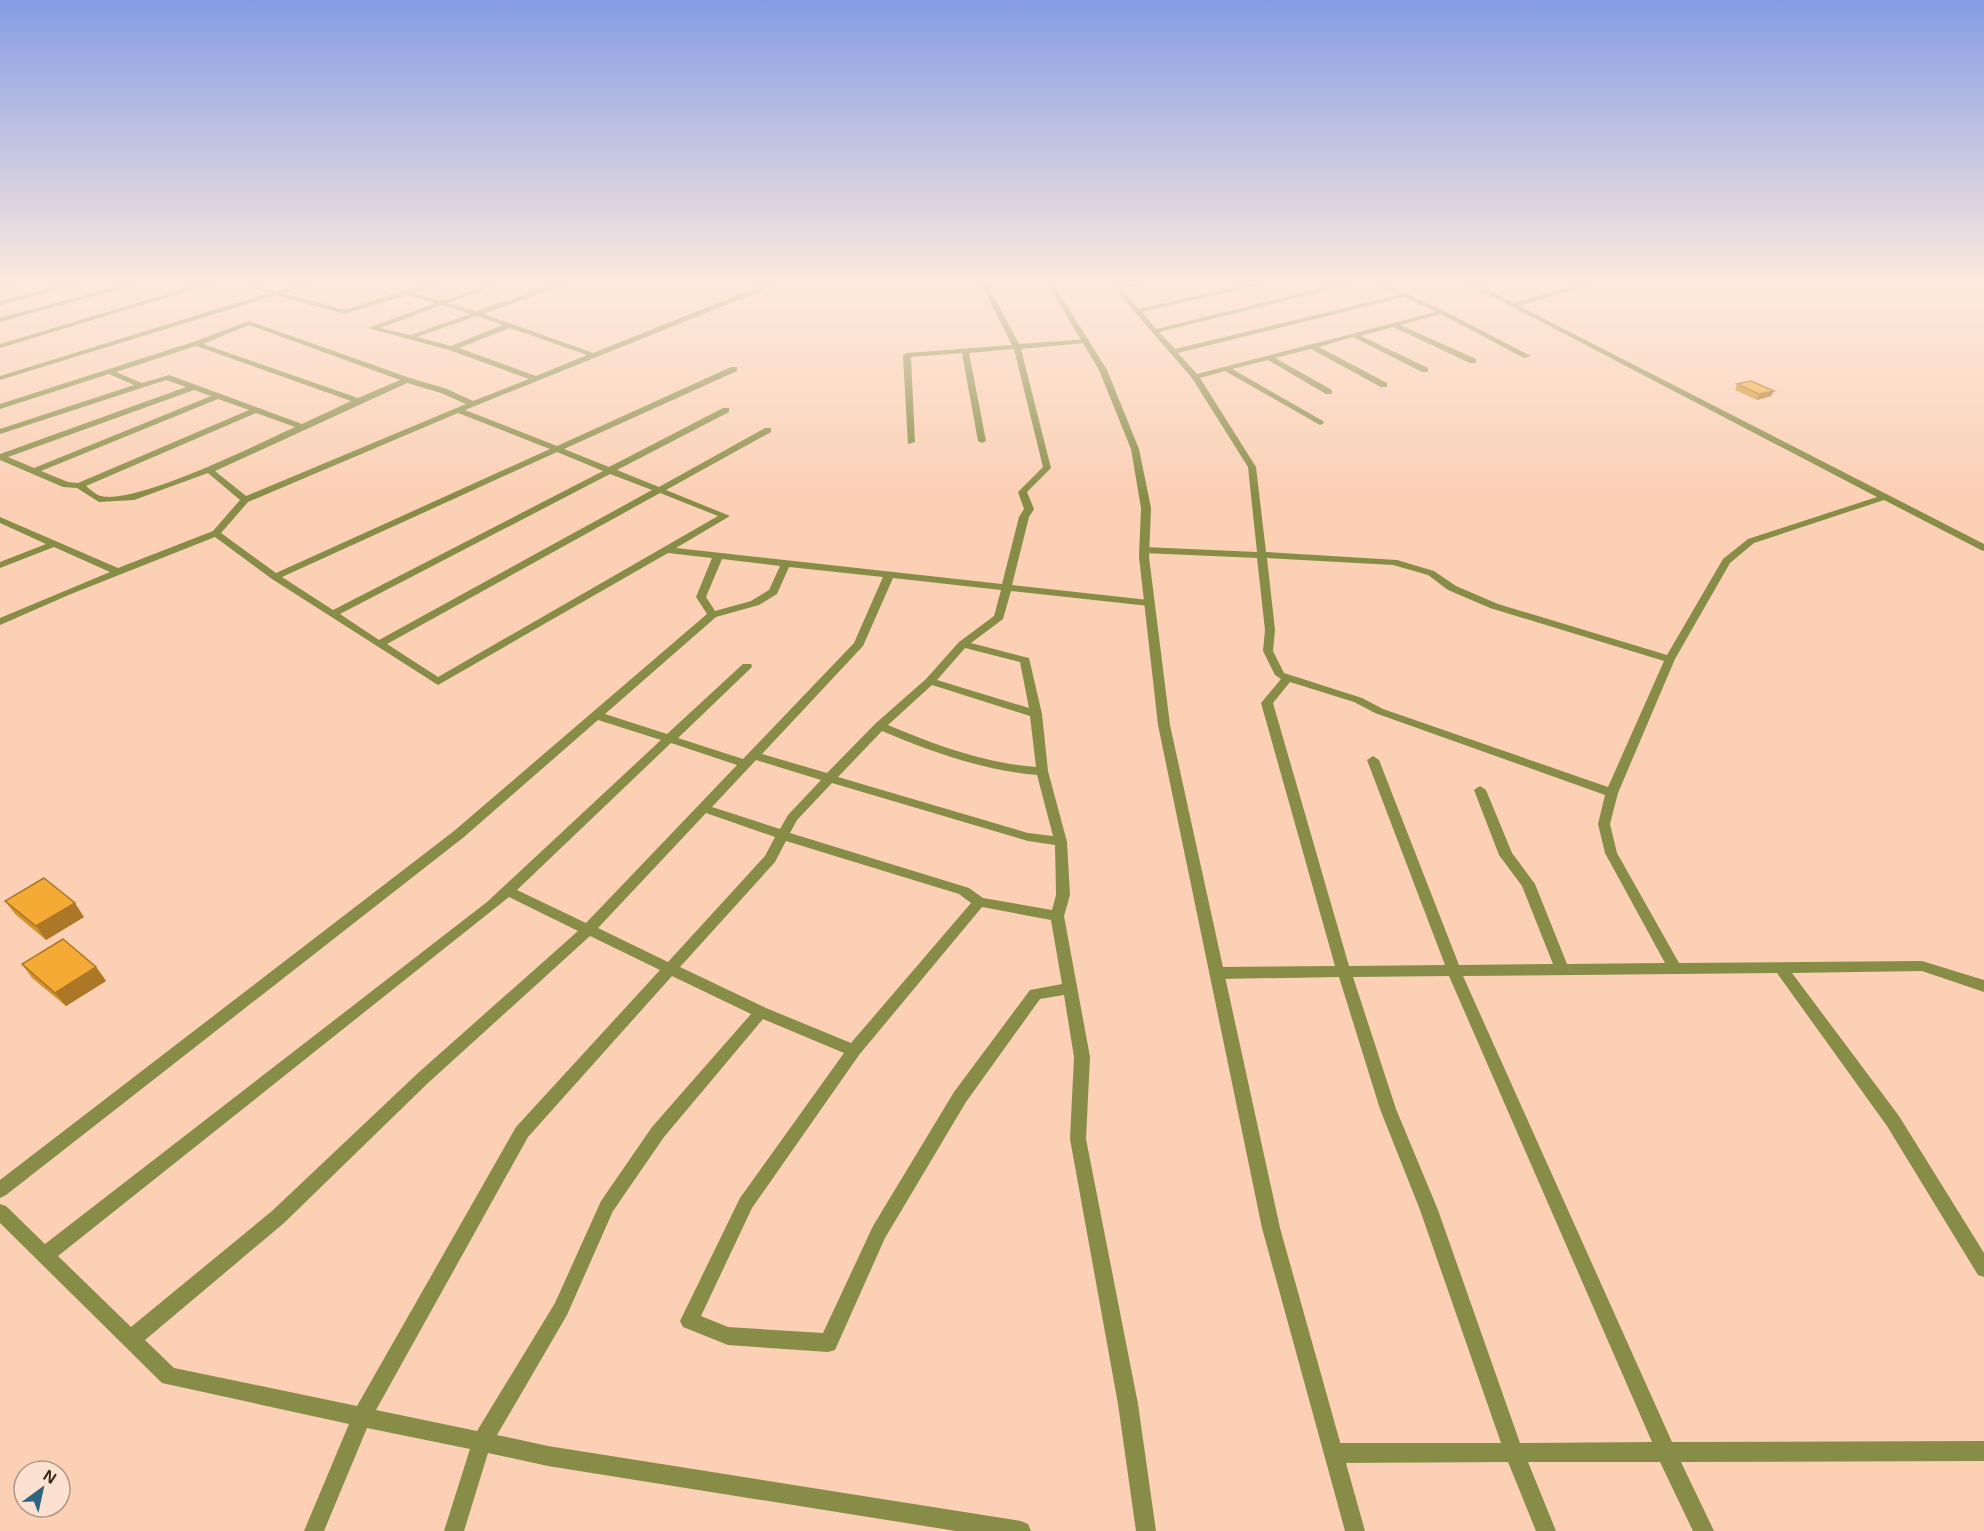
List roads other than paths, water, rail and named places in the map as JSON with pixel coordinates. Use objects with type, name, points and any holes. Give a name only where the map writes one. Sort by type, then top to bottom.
[{"type":"street","points":[[0,378],[85,351]]},
{"type":"street","points":[[0,407],[173,351]]},
{"type":"street","points":[[217,351],[358,401]]},
{"type":"street","points":[[329,351],[444,391],[474,405]]},
{"type":"street","points":[[461,351],[537,379]]},
{"type":"street","points":[[583,351],[596,356]]},
{"type":"street","points":[[0,622],[216,532],[245,500],[458,410],[607,351]]},
{"type":"street","points":[[911,442],[907,355],[958,351]]},
{"type":"street","points":[[964,351],[982,441]]},
{"type":"street","points":[[314,1531],[362,1417],[522,1132],[770,859],[792,818],[880,726],[930,681],[963,644],[999,618],[1024,517],[1029,509],[1022,492],[1047,468],[1018,351]]},
{"type":"street","points":[[1092,351],[1104,370],[1135,449],[1146,508],[1144,550],[1164,725],[1271,1228],[1355,1531]]},
{"type":"street","points":[[1195,377],[1293,351]]},
{"type":"street","points":[[1322,351],[1384,385]]},
{"type":"street","points":[[1387,351],[1425,370]]},
{"type":"street","points":[[1452,351],[1473,361]]},
{"type":"street","points":[[1518,351],[1527,356]]},
{"type":"street","points":[[1605,351],[1984,548]]},
{"type":"street","points":[[1173,352],[1195,377],[1252,467],[1270,630],[1268,651],[1280,675],[1358,700],[1378,711],[1612,792]]},
{"type":"street","points":[[1270,358],[1329,392]]},
{"type":"street","points":[[275,577],[734,369]]},
{"type":"street","points":[[1226,369],[1320,423]]},
{"type":"street","points":[[110,372],[141,385]]},
{"type":"street","points":[[0,432],[166,377],[302,427]]},
{"type":"street","points":[[79,486],[99,499],[131,498],[209,470],[407,380]]},
{"type":"street","points":[[0,457],[194,387]]},
{"type":"street","points":[[37,471],[218,396]]},
{"type":"street","points":[[216,532],[275,577],[438,682],[724,516],[458,410]]},
{"type":"street","points":[[333,614],[726,410]]},
{"type":"street","points":[[0,457],[66,485],[79,486],[256,411]]},
{"type":"street","points":[[379,644],[768,430]]},
{"type":"street","points":[[209,470],[245,500]]},
{"type":"street","points":[[1675,969],[1611,853],[1604,824],[1612,792],[1670,659],[1726,561],[1751,542],[1885,497]]},
{"type":"street","points":[[0,520],[119,572]]},
{"type":"street","points":[[0,565],[54,544]]},
{"type":"street","points":[[665,550],[1149,603]]},
{"type":"street","points":[[1144,550],[1394,562],[1431,573],[1452,588],[1494,606],[1670,659]]},
{"type":"street","points":[[711,615],[701,597],[718,556]]},
{"type":"street","points":[[0,1190],[459,834],[711,615],[755,603],[772,592],[786,563]]},
{"type":"street","points":[[130,1339],[278,1217],[423,1077],[589,929],[859,644],[889,574]]},
{"type":"street","points":[[963,644],[1025,660],[1036,714],[1042,771],[1061,842],[1063,895],[1057,916],[1082,1057],[1078,1138],[1128,1404],[1146,1531]]},
{"type":"street","points":[[44,1256],[492,905],[747,666]]},
{"type":"street","points":[[1288,678],[1267,703],[1344,972],[1388,1108],[1429,1210],[1515,1455],[1546,1531]]},
{"type":"street","points":[[930,681],[1036,714]]},
{"type":"street","points":[[596,715],[668,739],[829,779],[1028,837],[1061,842]]},
{"type":"street","points":[[880,726],[942,752],[1012,770],[1042,771]]},
{"type":"street","points":[[1373,760],[1454,971],[1666,1452],[1704,1531]]},
{"type":"street","points":[[1480,790],[1506,855],[1528,884],[1562,970]]},
{"type":"street","points":[[703,808],[964,891],[979,902],[1057,916]]},
{"type":"street","points":[[507,891],[761,1012],[854,1051]]},
{"type":"street","points":[[979,902],[854,1051],[746,1203],[689,1321],[728,1336],[828,1343],[879,1232],[960,1096],[1035,994],[1071,988]]},
{"type":"street","points":[[1217,973],[1922,966],[1984,986]]},
{"type":"street","points":[[1781,968],[1893,1121],[1984,1269]]},
{"type":"street","points":[[454,1531],[482,1442],[561,1309],[607,1206],[658,1132],[761,1012]]},
{"type":"street","points":[[0,1212],[169,1376],[548,1456],[1021,1531]]},
{"type":"street","points":[[1334,1453],[1515,1455],[1984,1451]]}]
